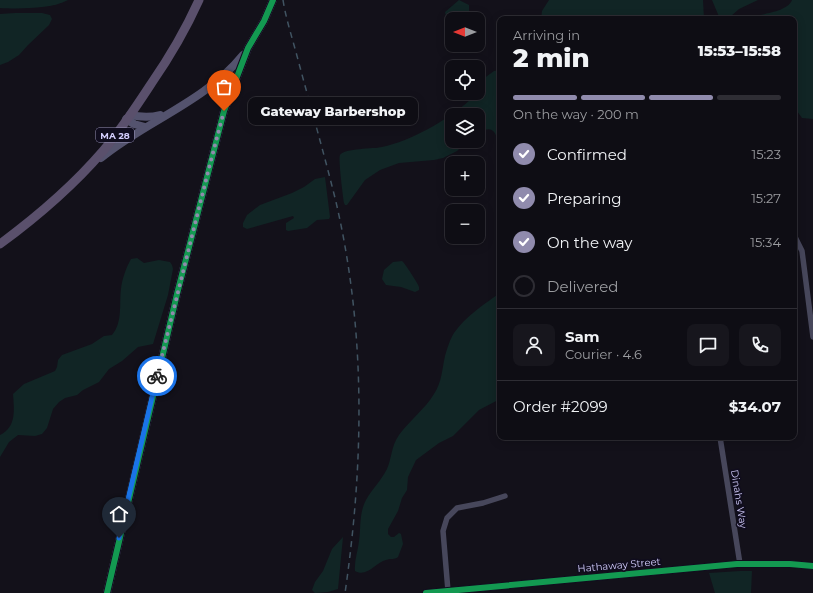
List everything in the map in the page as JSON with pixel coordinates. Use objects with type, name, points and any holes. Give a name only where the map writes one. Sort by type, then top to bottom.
[{"type":"main road","name":"MA 28","points":[[0,244],[32,221],[73,183],[104,150],[166,62],[199,0]]},
{"type":"main road","points":[[86,170],[114,147],[194,98],[220,79],[248,48],[264,21],[273,0]]},
{"type":"main road","points":[[107,593],[175,302],[209,168],[226,105],[248,48]]},
{"type":"main road","points":[[220,79],[230,85],[230,94]]},
{"type":"main road","points":[[220,79],[225,94],[226,105]]},
{"type":"main road","points":[[128,117],[153,117],[174,110]]},
{"type":"main road","points":[[128,117],[134,124],[145,127]]},
{"type":"street","points":[[797,241],[802,251],[813,337]]},
{"type":"street","name":"Dinahs Way","points":[[720,440],[740,564]]},
{"type":"street","points":[[448,591],[443,531],[447,518],[457,508],[483,504],[505,496]]},
{"type":"street","name":"Hathaway Street","points":[[426,593],[740,564],[790,564],[813,566]]},
{"type":"green space","points":[[0,0],[68,0],[44,7],[0,8]]},
{"type":"green space","points":[[459,0],[469,5],[469,12],[445,12]]},
{"type":"green space","points":[[549,0],[703,0],[704,16],[541,16],[542,11]]},
{"type":"green space","points":[[712,0],[758,0],[739,9],[731,16],[719,16]]},
{"type":"green space","points":[[792,0],[813,0],[813,119],[802,118],[797,111],[797,16],[757,16],[785,8]]},
{"type":"green space","points":[[42,13],[50,15],[52,19],[49,25],[19,55],[0,65],[0,14]]},
{"type":"green space","points":[[497,70],[497,138],[494,132],[491,130],[488,129],[485,130],[485,108],[461,108],[470,100],[485,100],[485,78]]},
{"type":"green space","points":[[445,119],[445,148],[460,148],[457,151],[443,158],[399,163],[380,170],[365,180],[347,205],[345,205],[341,178],[340,155],[347,151],[382,147],[393,144],[417,135]]},
{"type":"green space","points":[[325,177],[329,219],[317,220],[307,228],[288,231],[286,230],[286,223],[294,218],[293,216],[247,229],[243,227],[243,223],[247,215],[260,205],[292,193],[315,179]]},
{"type":"green space","points":[[137,258],[144,263],[159,260],[170,262],[173,269],[168,295],[153,344],[138,347],[122,361],[109,369],[99,382],[83,390],[77,395],[65,398],[59,402],[53,409],[47,428],[42,434],[35,436],[18,435],[9,442],[0,457],[0,435],[5,432],[12,422],[14,406],[13,394],[24,384],[55,371],[58,360],[62,355],[92,344],[104,336],[112,335],[119,319],[121,289],[124,274],[131,259]]},
{"type":"green space","points":[[402,261],[419,287],[419,290],[415,292],[401,287],[386,285],[382,279],[384,270],[393,262]]},
{"type":"green space","points":[[497,295],[497,401],[479,410],[453,436],[439,443],[416,460],[408,477],[407,490],[388,529],[388,534],[391,537],[394,537],[399,533],[401,534],[403,544],[398,557],[382,561],[364,573],[359,573],[355,571],[355,564],[361,515],[368,496],[387,469],[396,439],[426,405],[437,389],[445,356],[454,333],[469,316]]},
{"type":"green space","points":[[343,537],[338,589],[328,592],[315,593],[312,590],[315,582],[323,571],[332,549]]},
{"type":"green space","points":[[752,571],[751,593],[715,593],[709,573]]},
{"type":"railway","points":[[283,0],[289,28],[336,202],[346,251],[353,300],[359,397],[358,446],[356,495],[345,593]]},
{"type":"cycle path","points":[[107,593],[177,294],[224,111],[248,48],[264,21],[273,0]]},
{"type":"cycle path","points":[[426,593],[737,564],[790,564],[813,566]]},
{"type":"way so far","points":[[157,376],[224,111]]},
{"type":"place","name":"Gateway Barbershop","points":[[224,111]]},
{"type":"route","points":[[119,538],[157,376]]}]
